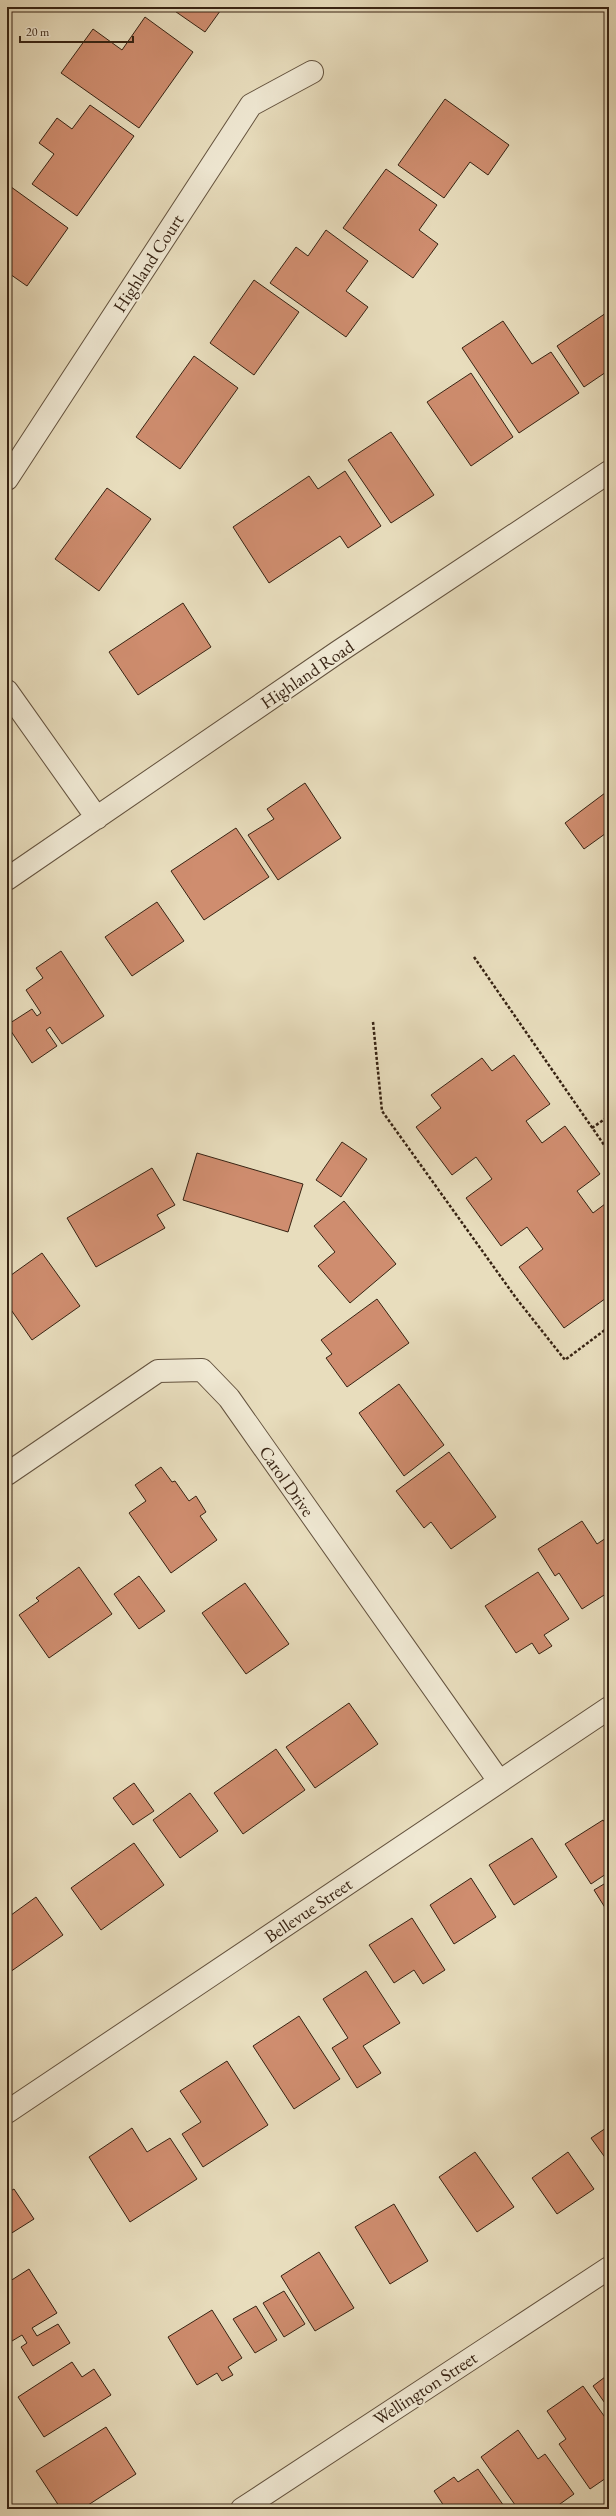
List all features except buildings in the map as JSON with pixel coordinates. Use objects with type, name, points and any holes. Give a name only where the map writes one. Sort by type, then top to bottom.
[{"type":"street","name":"Highland Court","points":[[7,479],[251,104],[312,72]]},
{"type":"street","name":"Highland Road","points":[[7,879],[338,652],[609,472]]},
{"type":"street","points":[[7,691],[97,818]]},
{"type":"street","name":"Carol Drive","points":[[7,1474],[158,1372],[202,1370],[228,1398],[499,1781]]},
{"type":"street","name":"Bellevue Street","points":[[7,2112],[609,1708]]},
{"type":"street","name":"Wellington Street","points":[[242,2509],[609,2268]]},
{"type":"path","points":[[474,957],[609,1152]]},
{"type":"path","points":[[373,1022],[382,1111],[516,1298],[566,1360],[609,1327]]},
{"type":"path","points":[[592,1128],[609,1116]]}]
